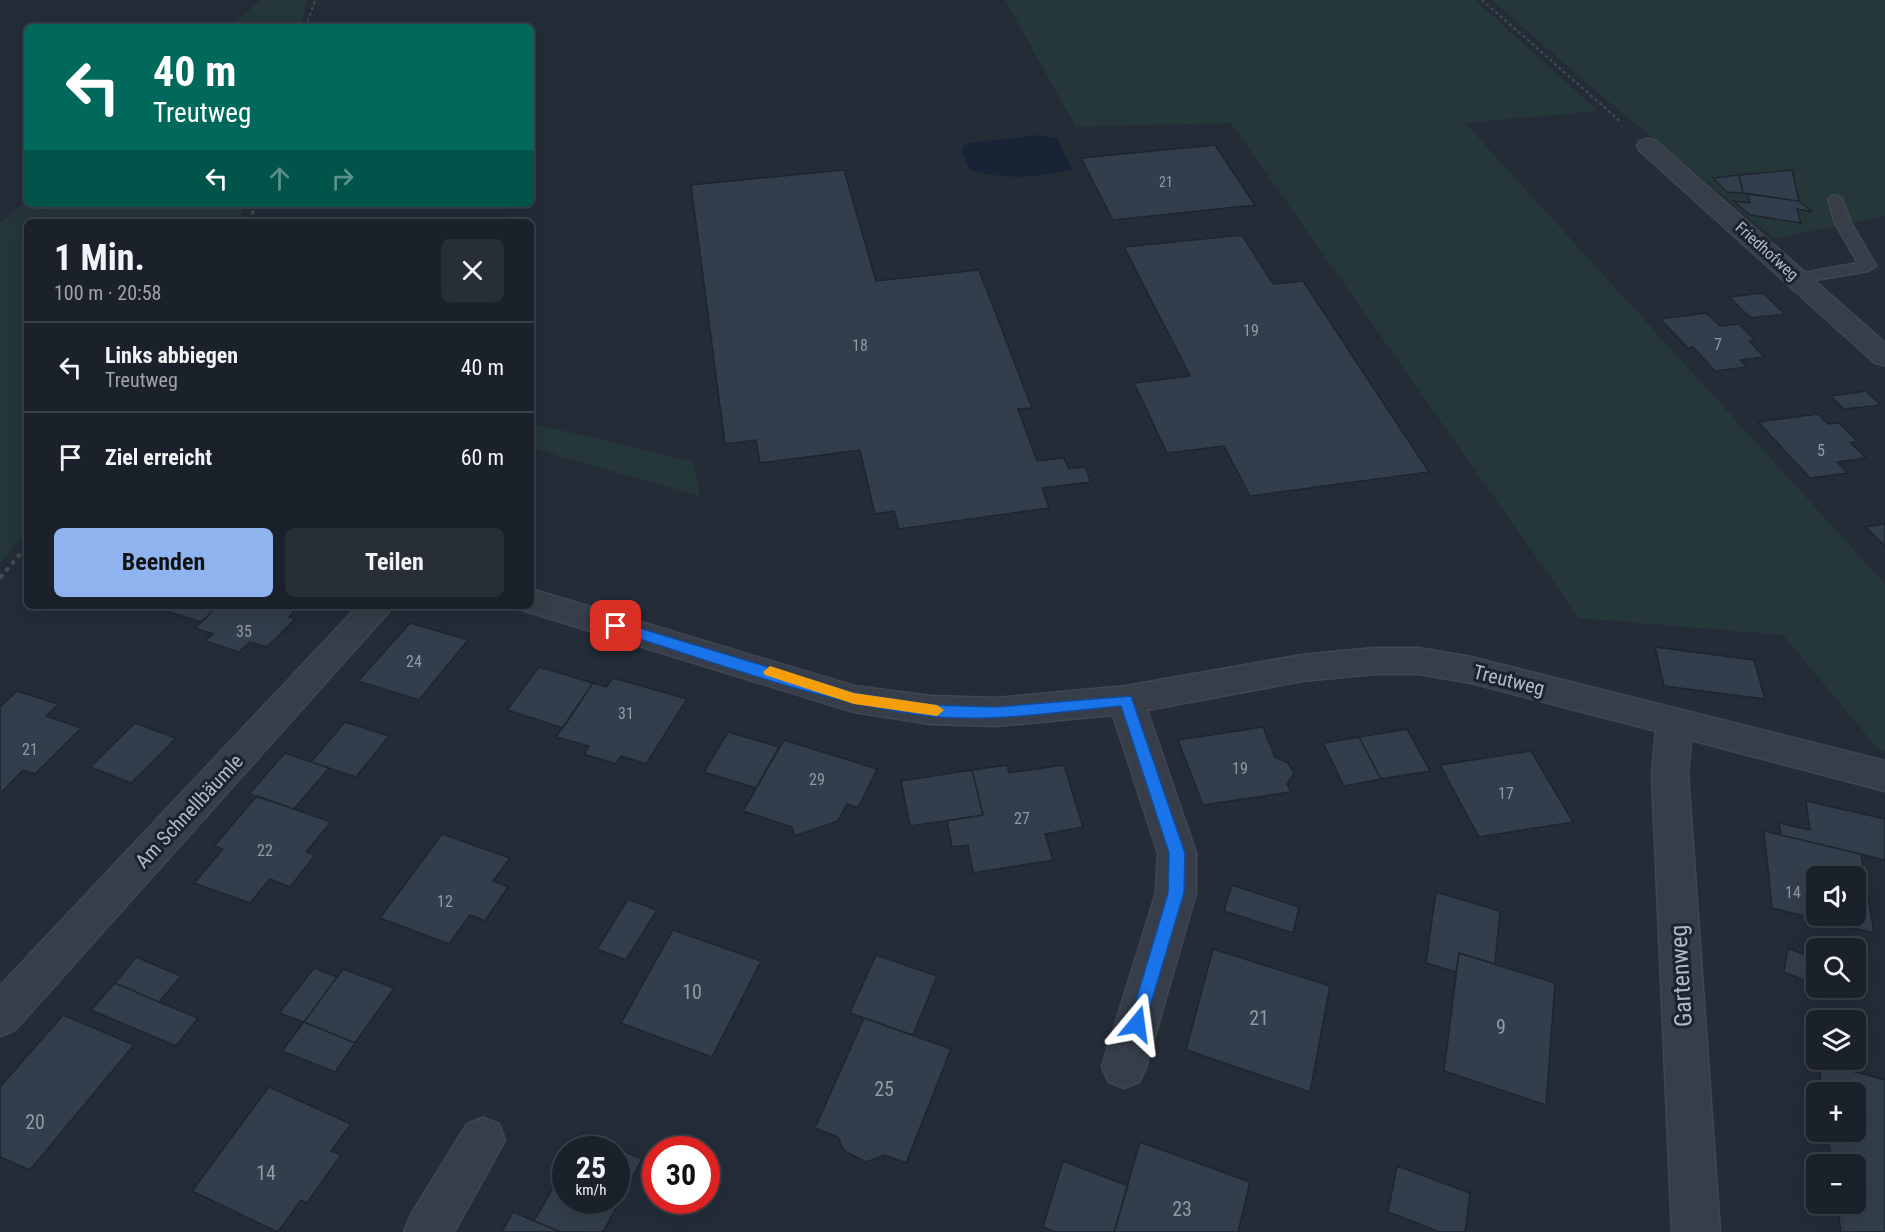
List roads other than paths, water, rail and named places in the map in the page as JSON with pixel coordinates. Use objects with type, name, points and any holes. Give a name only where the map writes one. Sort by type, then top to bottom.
[{"type":"street","name":"Friedhofweg","points":[[1648,146],[1885,357]]},
{"type":"street","name":"Treutweg","points":[[534,602],[854,699],[931,710],[996,712],[1126,700],[1302,668],[1374,661],[1419,661],[1471,670],[1885,776]]},
{"type":"street","name":"Am Schnellbäumle","points":[[0,1016],[375,609]]},
{"type":"street","points":[[1124,1067],[1176,893],[1177,853],[1126,700]]},
{"type":"street","name":"Gartenweg","points":[[1675,721],[1670,774],[1696,1232]]},
{"type":"street","points":[[428,1232],[483,1140]]},
{"type":"lane","points":[[1798,278],[1868,266],[1843,223],[1835,199]]},
{"type":"water","points":[[1040,135],[1057,138],[1072,169],[1034,176],[995,175],[970,170],[961,151],[966,143]]}]
